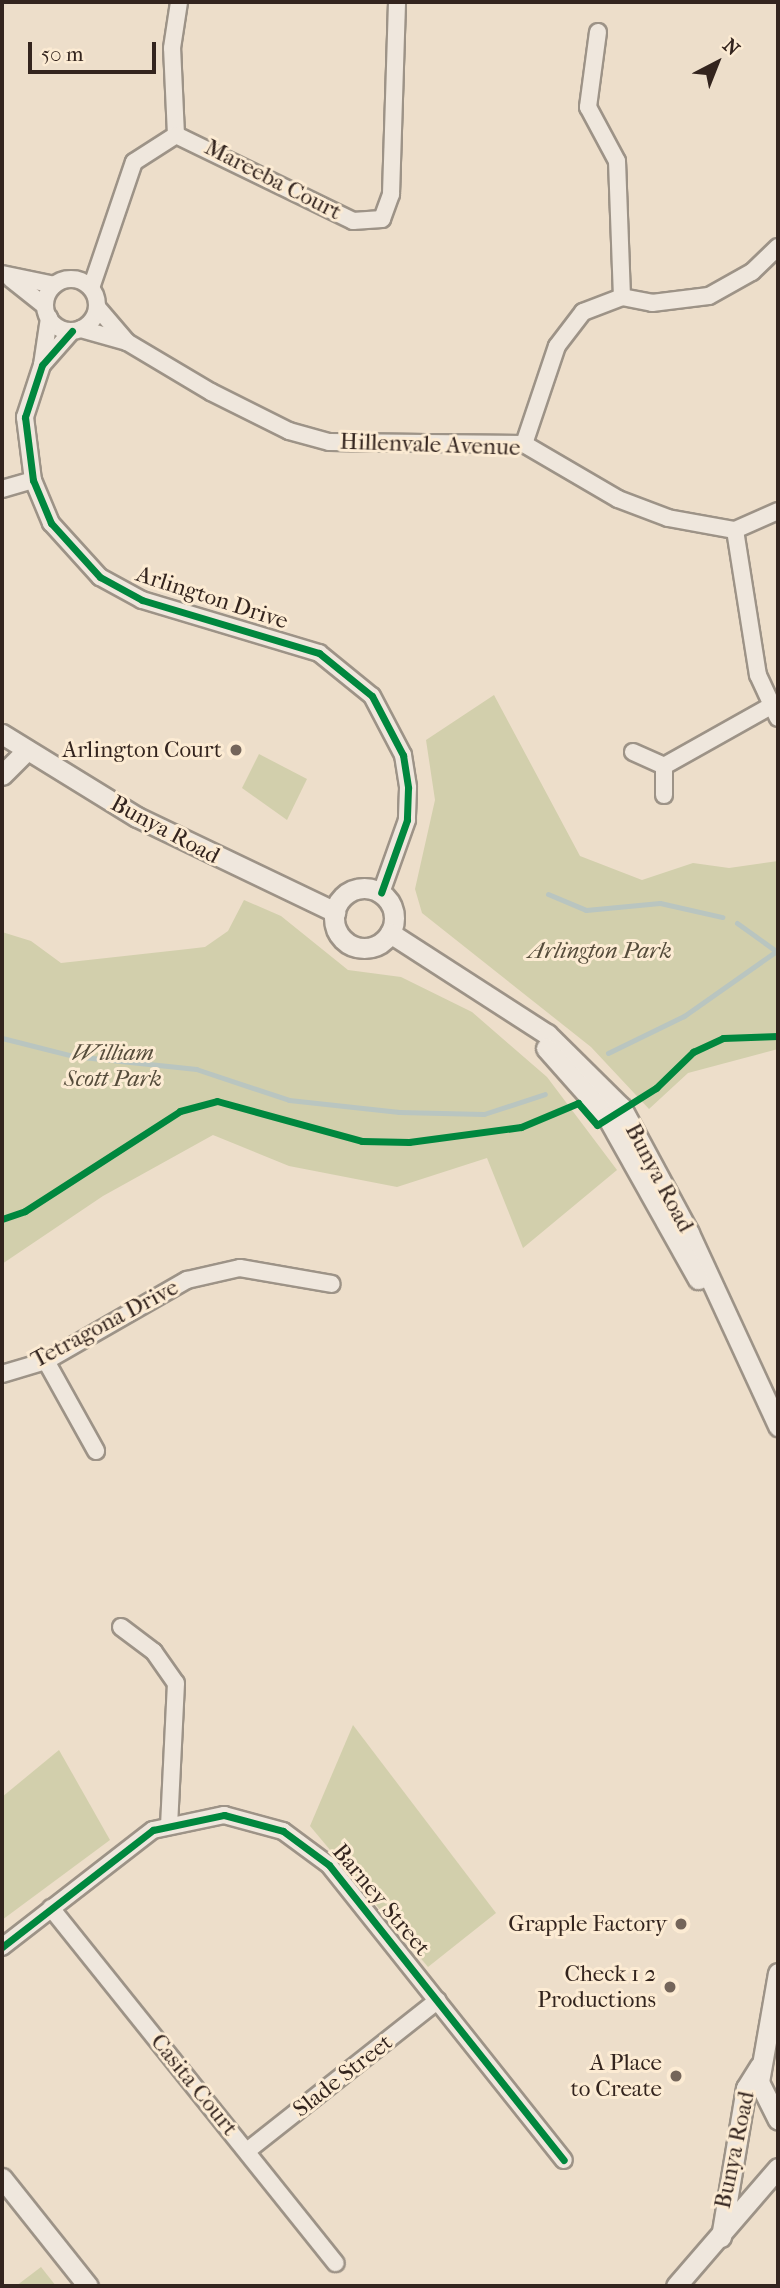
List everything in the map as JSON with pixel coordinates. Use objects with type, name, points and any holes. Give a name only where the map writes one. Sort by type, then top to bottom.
[{"type":"street","points":[[176,135],[172,48],[179,2]]},
{"type":"street","name":"Mareeba Court","points":[[91,288],[99,254],[134,162],[176,135],[354,221],[382,219],[391,194],[397,2]]},
{"type":"street","points":[[598,32],[588,107],[617,162],[622,298]]},
{"type":"street","points":[[524,444],[570,322],[622,298],[652,303],[709,296],[752,272],[778,247]]},
{"type":"street","name":"Mareeba Court","points":[[74,279],[99,254]]},
{"type":"street","points":[[4,274],[54,285],[74,279],[91,288],[97,307],[77,330],[47,312],[4,274]]},
{"type":"street","points":[[47,312],[54,285]]},
{"type":"street","name":"Hillenvale Avenue","points":[[97,307],[127,342]]},
{"type":"street","name":"Arlington Drive","points":[[47,312],[42,365],[25,417],[33,480],[51,523],[100,577],[142,600],[319,653],[372,696],[403,755],[408,788],[407,820],[381,893]]},
{"type":"street","name":"Arlington Drive","points":[[42,365],[77,330]]},
{"type":"street","name":"Hillenvale Avenue","points":[[77,330],[127,342],[211,392],[289,431],[329,442],[524,444],[644,511],[736,530]]},
{"type":"street","points":[[2,489],[33,480]]},
{"type":"street","points":[[664,766],[774,712],[750,634],[736,530],[778,511]]},
{"type":"street","name":"Bunya Road","points":[[2,734],[138,817],[335,912]]},
{"type":"street","points":[[2,775],[26,751]]},
{"type":"street","points":[[634,752],[664,766]]},
{"type":"street","points":[[664,766],[664,795]]},
{"type":"street","points":[[353,890],[381,893],[394,916],[390,933],[377,946],[358,948],[337,931],[335,912],[353,890]]},
{"type":"street","name":"Bunya Road","points":[[390,933],[504,1010],[547,1034],[621,1107],[689,1233],[722,1315],[778,1426]]},
{"type":"street","name":"Tetragona Drive","points":[[2,1374],[46,1361],[187,1280],[240,1268],[332,1284]]},
{"type":"street","points":[[46,1361],[96,1451]]},
{"type":"street","points":[[121,1627],[154,1652],[176,1683],[169,1824]]},
{"type":"street","name":"Barney Street","points":[[2,1947],[51,1908],[169,1824],[225,1815],[283,1830],[306,1844],[438,2000],[564,2160]]},
{"type":"street","name":"Casita Court","points":[[51,1908],[335,2263]]},
{"type":"street","name":"Bunya Road","points":[[778,1973],[760,2066],[764,2098],[778,2120]]},
{"type":"street","name":"Slade Street","points":[[247,2151],[438,2000]]},
{"type":"street","name":"Bunya Road","points":[[721,2237],[746,2088],[760,2066]]},
{"type":"street","points":[[676,2286],[778,2168]]},
{"type":"street","points":[[2,2178],[88,2286]]},
{"type":"green space","name":"Arlington Park","points":[[494,695],[580,856],[642,880],[693,863],[729,868],[778,861],[778,1049],[688,1073],[649,1109],[591,1047],[422,913],[415,889],[435,800],[426,740]]},
{"type":"green space","points":[[259,754],[307,779],[287,820],[242,788]]},
{"type":"green space","name":"William Scott Park","points":[[244,900],[281,916],[348,970],[401,977],[472,1012],[547,1077],[617,1170],[523,1248],[487,1158],[397,1187],[289,1166],[213,1135],[103,1196],[2,1264],[2,932],[31,941],[61,963],[205,947],[228,931]]},
{"type":"green space","points":[[353,1725],[496,1913],[428,1967],[310,1826]]},
{"type":"green space","points":[[59,1750],[110,1840],[2,1920],[2,1797]]},
{"type":"green space","points":[[41,2267],[56,2286],[16,2286]]},
{"type":"waterway","points":[[548,894],[586,910],[660,903],[722,917]]},
{"type":"waterway","points":[[737,923],[776,951]]},
{"type":"waterway","points":[[608,1053],[684,1016],[778,950]]},
{"type":"waterway","points":[[2,1038],[73,1056],[196,1069],[289,1100],[399,1112],[484,1114],[545,1094]]},
{"type":"cycle path","points":[[72,331],[42,365],[25,417],[33,480],[51,523],[100,577],[142,600],[319,653],[372,696],[403,755],[408,788],[407,820],[381,893]]},
{"type":"cycle path","points":[[2,1219],[25,1211],[180,1111],[217,1101],[362,1141],[409,1142],[521,1127],[578,1103],[597,1125],[656,1088],[693,1052],[723,1038],[778,1036]]},
{"type":"cycle path","points":[[2,1947],[153,1830],[224,1815],[283,1831],[329,1865],[564,2160]]},
{"type":"place","name":"Arlington Court","points":[[236,750]]},
{"type":"place","name":"Grapple Factory","points":[[681,1924]]},
{"type":"place","name":"Check 1 2 Productions","points":[[670,1987]]},
{"type":"place","name":"A Place to Create","points":[[676,2076]]}]
